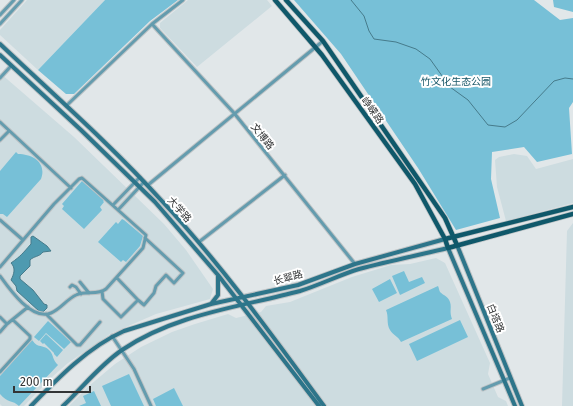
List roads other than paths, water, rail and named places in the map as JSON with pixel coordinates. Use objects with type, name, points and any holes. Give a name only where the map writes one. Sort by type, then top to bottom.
[{"type":"main road","name":"峥嵘路","points":[[275,0],[315,47],[416,184],[445,239]]},
{"type":"main road","name":"峥嵘路","points":[[286,0],[323,41],[445,218],[454,237]]},
{"type":"main road","name":"大学路","points":[[0,44],[140,177],[199,242],[244,297],[324,406]]},
{"type":"main road","name":"大学路","points":[[0,55],[140,186],[160,207],[218,275],[319,406]]},
{"type":"main road","name":"长翠路","points":[[31,406],[56,380],[82,358],[112,336],[124,331],[211,304],[298,285],[355,264],[445,239],[573,207]]},
{"type":"main road","name":"长翠路","points":[[63,406],[92,375],[121,350],[161,329],[201,315],[300,290],[358,269],[448,248],[573,214]]},
{"type":"main road","name":"白塔路","points":[[454,237],[522,406]]},
{"type":"main road","name":"白塔路","points":[[445,239],[515,406]]},
{"type":"main road","points":[[211,304],[218,295],[218,275]]},
{"type":"street","points":[[0,15],[14,0]]},
{"type":"street","points":[[0,24],[22,0]]},
{"type":"street","points":[[66,106],[152,24],[183,0]]},
{"type":"street","name":"文博路","points":[[152,24],[234,113],[355,264]]},
{"type":"street","points":[[118,210],[140,186],[146,183],[323,41]]},
{"type":"street","points":[[0,78],[11,66]]},
{"type":"street","points":[[0,122],[71,188]]},
{"type":"street","points":[[0,140],[9,131]]},
{"type":"street","points":[[199,242],[285,175]]},
{"type":"street","points":[[113,205],[140,177]]},
{"type":"street","points":[[0,266],[81,178],[84,179],[146,235],[143,248],[117,278],[102,291],[75,296],[55,311],[46,314],[36,313],[28,307],[0,277]]},
{"type":"street","points":[[0,220],[23,240]]},
{"type":"street","points":[[117,278],[144,305],[154,293],[156,286],[166,275],[174,283],[183,273],[145,238]]},
{"type":"street","points":[[80,282],[89,293]]},
{"type":"street","points":[[70,287],[72,285],[74,286],[81,294]]},
{"type":"street","points":[[102,291],[103,299],[121,317],[138,300]]},
{"type":"street","points":[[0,332],[7,324],[28,307]]},
{"type":"street","points":[[46,314],[77,345],[80,345],[100,322]]},
{"type":"street","points":[[0,317],[7,324]]},
{"type":"street","points":[[0,372],[30,339],[30,336],[13,320]]},
{"type":"street","points":[[112,336],[134,369],[151,406]]},
{"type":"street","points":[[483,389],[510,378]]},
{"type":"waterway","points":[[351,0],[364,16],[369,31],[374,39],[396,42],[416,49],[430,59],[450,87],[468,100],[488,125],[505,127],[517,120],[554,81],[565,78],[573,79]]},
{"type":"park label","name":"竹文化生态公园","points":[[456,81]]}]
